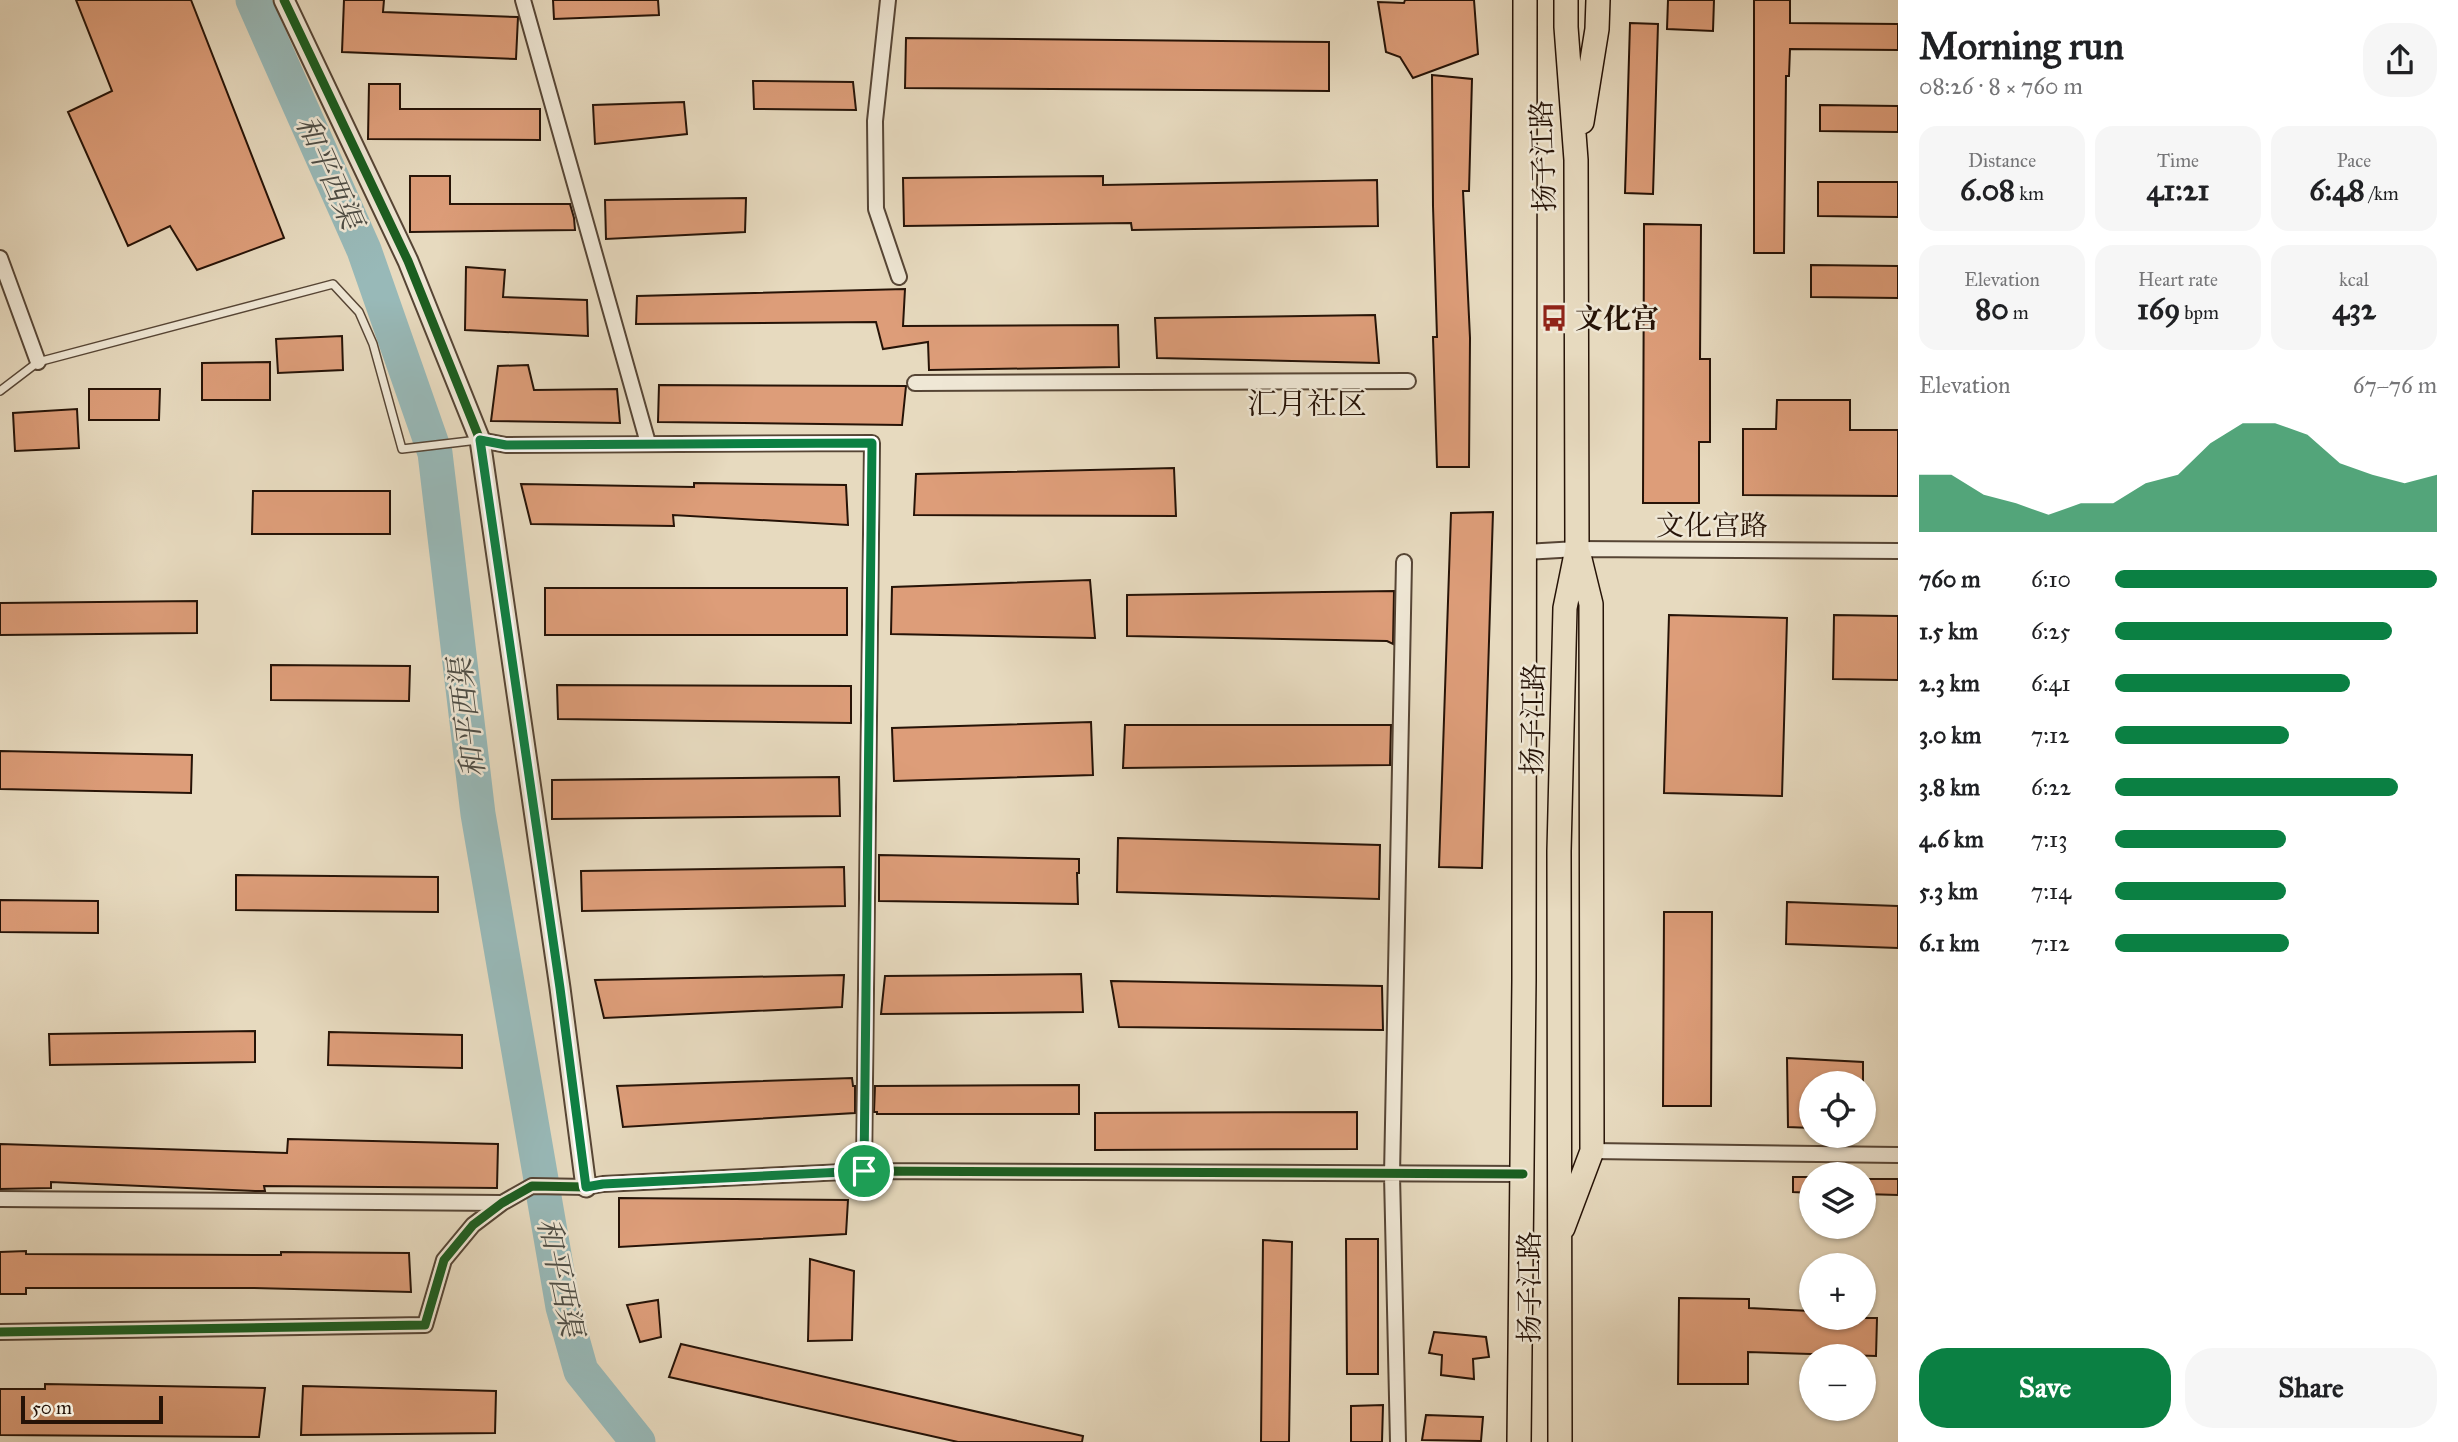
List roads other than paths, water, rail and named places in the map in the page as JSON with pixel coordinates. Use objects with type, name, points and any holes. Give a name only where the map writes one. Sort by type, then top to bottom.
[{"type":"main road","name":"扬子江路","points":[[1519,1442],[1525,552],[1525,0]]},
{"type":"main road","name":"扬子江路","points":[[1560,1442],[1559,865],[1565,607],[1577,548],[1576,160],[1566,0]]},
{"type":"main road","points":[[1576,160],[1597,29],[1598,0]]},
{"type":"main road","points":[[1558,1241],[1592,1151],[1591,604],[1577,548]]},
{"type":"street","points":[[284,0],[408,261],[480,440],[560,988],[585,1187]]},
{"type":"street","points":[[523,0],[648,443]]},
{"type":"street","points":[[888,0],[875,121],[876,209],[899,277]]},
{"type":"street","points":[[0,258],[38,362]]},
{"type":"street","points":[[915,383],[1408,381]]},
{"type":"street","points":[[480,440],[506,445],[872,443],[864,1171]]},
{"type":"street","name":"文化宫路","points":[[1525,552],[1577,548],[1898,551]]},
{"type":"street","points":[[1398,1442],[1392,1175],[1404,562]]},
{"type":"street","points":[[1592,1151],[1898,1154]]},
{"type":"street","points":[[0,1332],[425,1325],[443,1260],[473,1225],[502,1203],[532,1186],[585,1187],[864,1171],[1522,1174]]},
{"type":"street","points":[[0,1199],[502,1203]]},
{"type":"lane","points":[[0,391],[38,362],[333,284],[359,312],[373,344],[402,449],[480,440]]},
{"type":"waterway","name":"和平西渠","points":[[253,0],[364,250],[435,453],[478,814],[563,1307],[581,1371],[638,1442]]},
{"type":"place","name":"文化宫","points":[[1554,318]]},
{"type":"district","name":"汇月社区","points":[[1307,404]]}]
